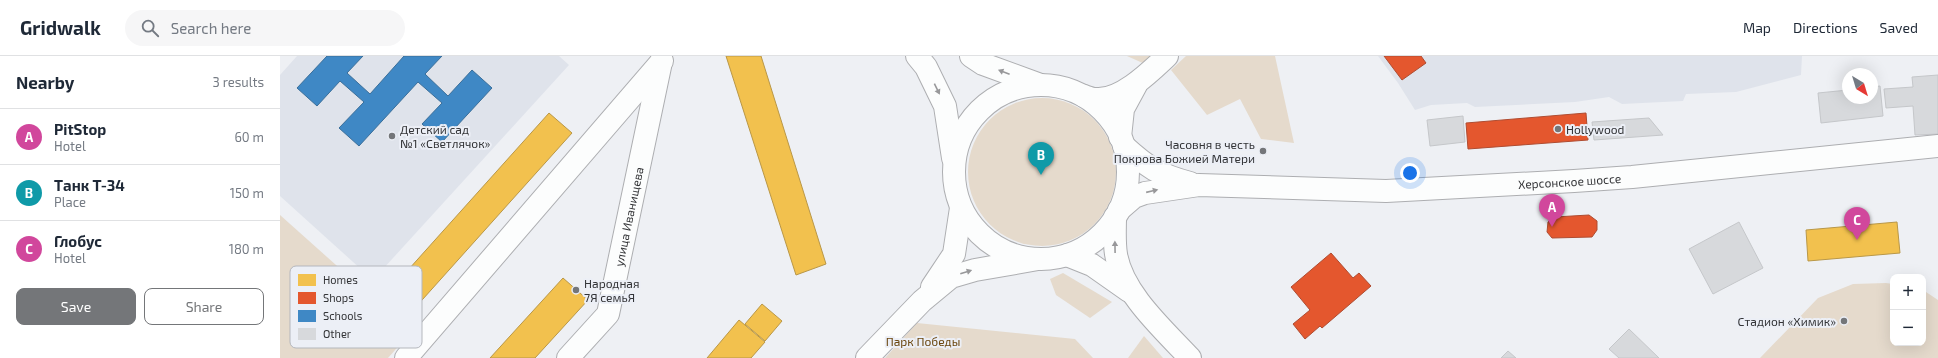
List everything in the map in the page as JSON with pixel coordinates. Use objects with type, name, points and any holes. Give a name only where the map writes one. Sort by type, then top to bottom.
[{"type":"main road","points":[[917,56],[926,67],[945,106],[954,161],[954,185],[961,208],[974,229],[992,245],[1014,255],[1038,259]]},
{"type":"main road","points":[[971,56],[984,64],[1039,85]]},
{"type":"main road","points":[[867,358],[922,301],[951,277],[975,270],[1067,255],[1086,246],[1097,238],[1117,214],[1125,195],[1128,178],[1127,162],[1122,141],[1123,109],[1136,85],[1167,56]]},
{"type":"main road","name":"улица Иванищева","points":[[422,339],[662,61],[608,314],[568,358]]},
{"type":"main road","points":[[954,161],[959,140],[970,121],[984,105],[1001,94],[1020,87],[1039,85],[1062,88],[1096,99],[1108,97],[1136,85]]},
{"type":"main road","points":[[1084,96],[1099,107],[1111,121],[1122,141]]},
{"type":"main road","name":"Херсонское шоссе","points":[[1122,141],[1150,168],[1170,178],[1199,185]]},
{"type":"main road","name":"Херсонское шоссе","points":[[1117,214],[1134,197],[1145,193],[1199,185],[1386,191],[1646,176],[1938,146]]},
{"type":"main road","points":[[922,301],[954,254],[961,208]]},
{"type":"main road","points":[[1117,214],[1116,254],[1121,273],[1135,295],[1190,358]]},
{"type":"main road","points":[[1067,255],[1092,265],[1135,295]]},
{"type":"main road","name":"улица Иванищева","points":[[406,358],[415,348]]},
{"type":"shaded area","name":"Детский сад №1 «Светлячок»","points":[[297,56],[559,56],[569,65],[386,266],[358,266],[280,196],[280,75]]},
{"type":"shaded area","points":[[1378,56],[1802,56],[1801,75],[1736,92],[1686,94],[1683,101],[1622,104],[1609,97],[1575,102],[1475,107],[1467,103],[1431,105],[1415,110],[1398,83]]},
{"type":"green space","points":[[1127,56],[1154,56],[1145,64]]},
{"type":"green space","points":[[1186,56],[1275,56],[1294,143],[1261,139],[1240,99],[1207,115],[1171,70]]},
{"type":"green space","points":[[1042,98],[1063,101],[1077,107],[1089,115],[1099,125],[1107,137],[1113,151],[1116,172],[1113,193],[1107,207],[1099,219],[1089,229],[1077,237],[1063,243],[1042,246],[1021,243],[1007,237],[995,229],[985,219],[977,207],[971,193],[968,172],[971,151],[977,137],[985,125],[995,115],[1007,107],[1021,101]]},
{"type":"green space","points":[[280,215],[337,266],[290,266],[290,348],[397,348],[388,358],[280,358]]},
{"type":"green space","points":[[1063,273],[1112,302],[1090,318],[1056,295],[1050,279]]},
{"type":"green space","name":"Стадион «Химик»","points":[[1853,284],[1890,284],[1890,346],[1926,346],[1926,292],[1938,300],[1938,358],[1760,358],[1818,298]]},
{"type":"green space","name":"Парк Победы","points":[[917,323],[1075,339],[1093,358],[885,358]]},
{"type":"green space","points":[[1144,336],[1163,358],[1128,358]]},
{"type":"building: Homes","points":[[726,56],[761,56],[826,264],[796,275]]},
{"type":"building: Homes","points":[[549,113],[572,133],[422,300],[422,266],[412,266]]},
{"type":"building: Homes","points":[[1897,222],[1900,253],[1808,261],[1806,230]]},
{"type":"building: Homes","points":[[563,278],[588,300],[535,358],[490,358]]},
{"type":"building: Homes","points":[[762,304],[782,321],[765,341],[745,324]]},
{"type":"building: Homes","points":[[739,320],[765,342],[751,358],[707,358]]},
{"type":"building: Shops","points":[[1384,56],[1421,56],[1426,63],[1402,80]]},
{"type":"building: Shops","points":[[1586,113],[1588,140],[1468,149],[1466,123]]},
{"type":"building: Shops","points":[[1589,215],[1597,221],[1597,230],[1592,237],[1552,238],[1547,232],[1548,222],[1555,217]]},
{"type":"building: Shops","points":[[1331,253],[1353,278],[1359,273],[1371,286],[1322,328],[1320,326],[1305,339],[1293,324],[1310,310],[1291,287]]},
{"type":"building: Schools","points":[[327,56],[363,56],[347,73],[370,94],[404,56],[442,56],[425,74],[448,96],[472,70],[492,88],[442,142],[422,124],[442,103],[418,82],[359,146],[339,128],[364,102],[340,81],[317,106],[297,88]]},
{"type":"building: Other","points":[[1938,75],[1938,134],[1915,135],[1913,106],[1886,108],[1884,89],[1913,87],[1912,77]]},
{"type":"building: Other","points":[[1878,86],[1880,86],[1883,116],[1821,123],[1818,93],[1842,91],[1842,104],[1878,104]]},
{"type":"building: Other","points":[[1463,116],[1465,142],[1430,146],[1427,120]]},
{"type":"building: Other","points":[[1649,118],[1663,135],[1594,140],[1592,122]]},
{"type":"building: Other","points":[[1739,222],[1763,268],[1713,294],[1689,249]]},
{"type":"building: Other","points":[[1629,329],[1659,358],[1619,358],[1609,349]]},
{"type":"building: Other","points":[[1508,351],[1516,358],[1501,358]]},
{"type":"place","name":"Hollywood","points":[[1558,129]]},
{"type":"place","name":"Детский сад №1 «Светлячок»","points":[[392,136]]},
{"type":"place","name":"Часовня в честь Покрова Божией Матери","points":[[1263,151]]},
{"type":"place","name":"Танк Т-34","points":[[1041,175]]},
{"type":"place","name":"PitStop","points":[[1552,227]]},
{"type":"place","name":"Глобус","points":[[1857,240]]},
{"type":"place","name":"Народная 7Я семьЯ","points":[[576,290]]},
{"type":"place","name":"Стадион «Химик»","points":[[1844,321]]}]
